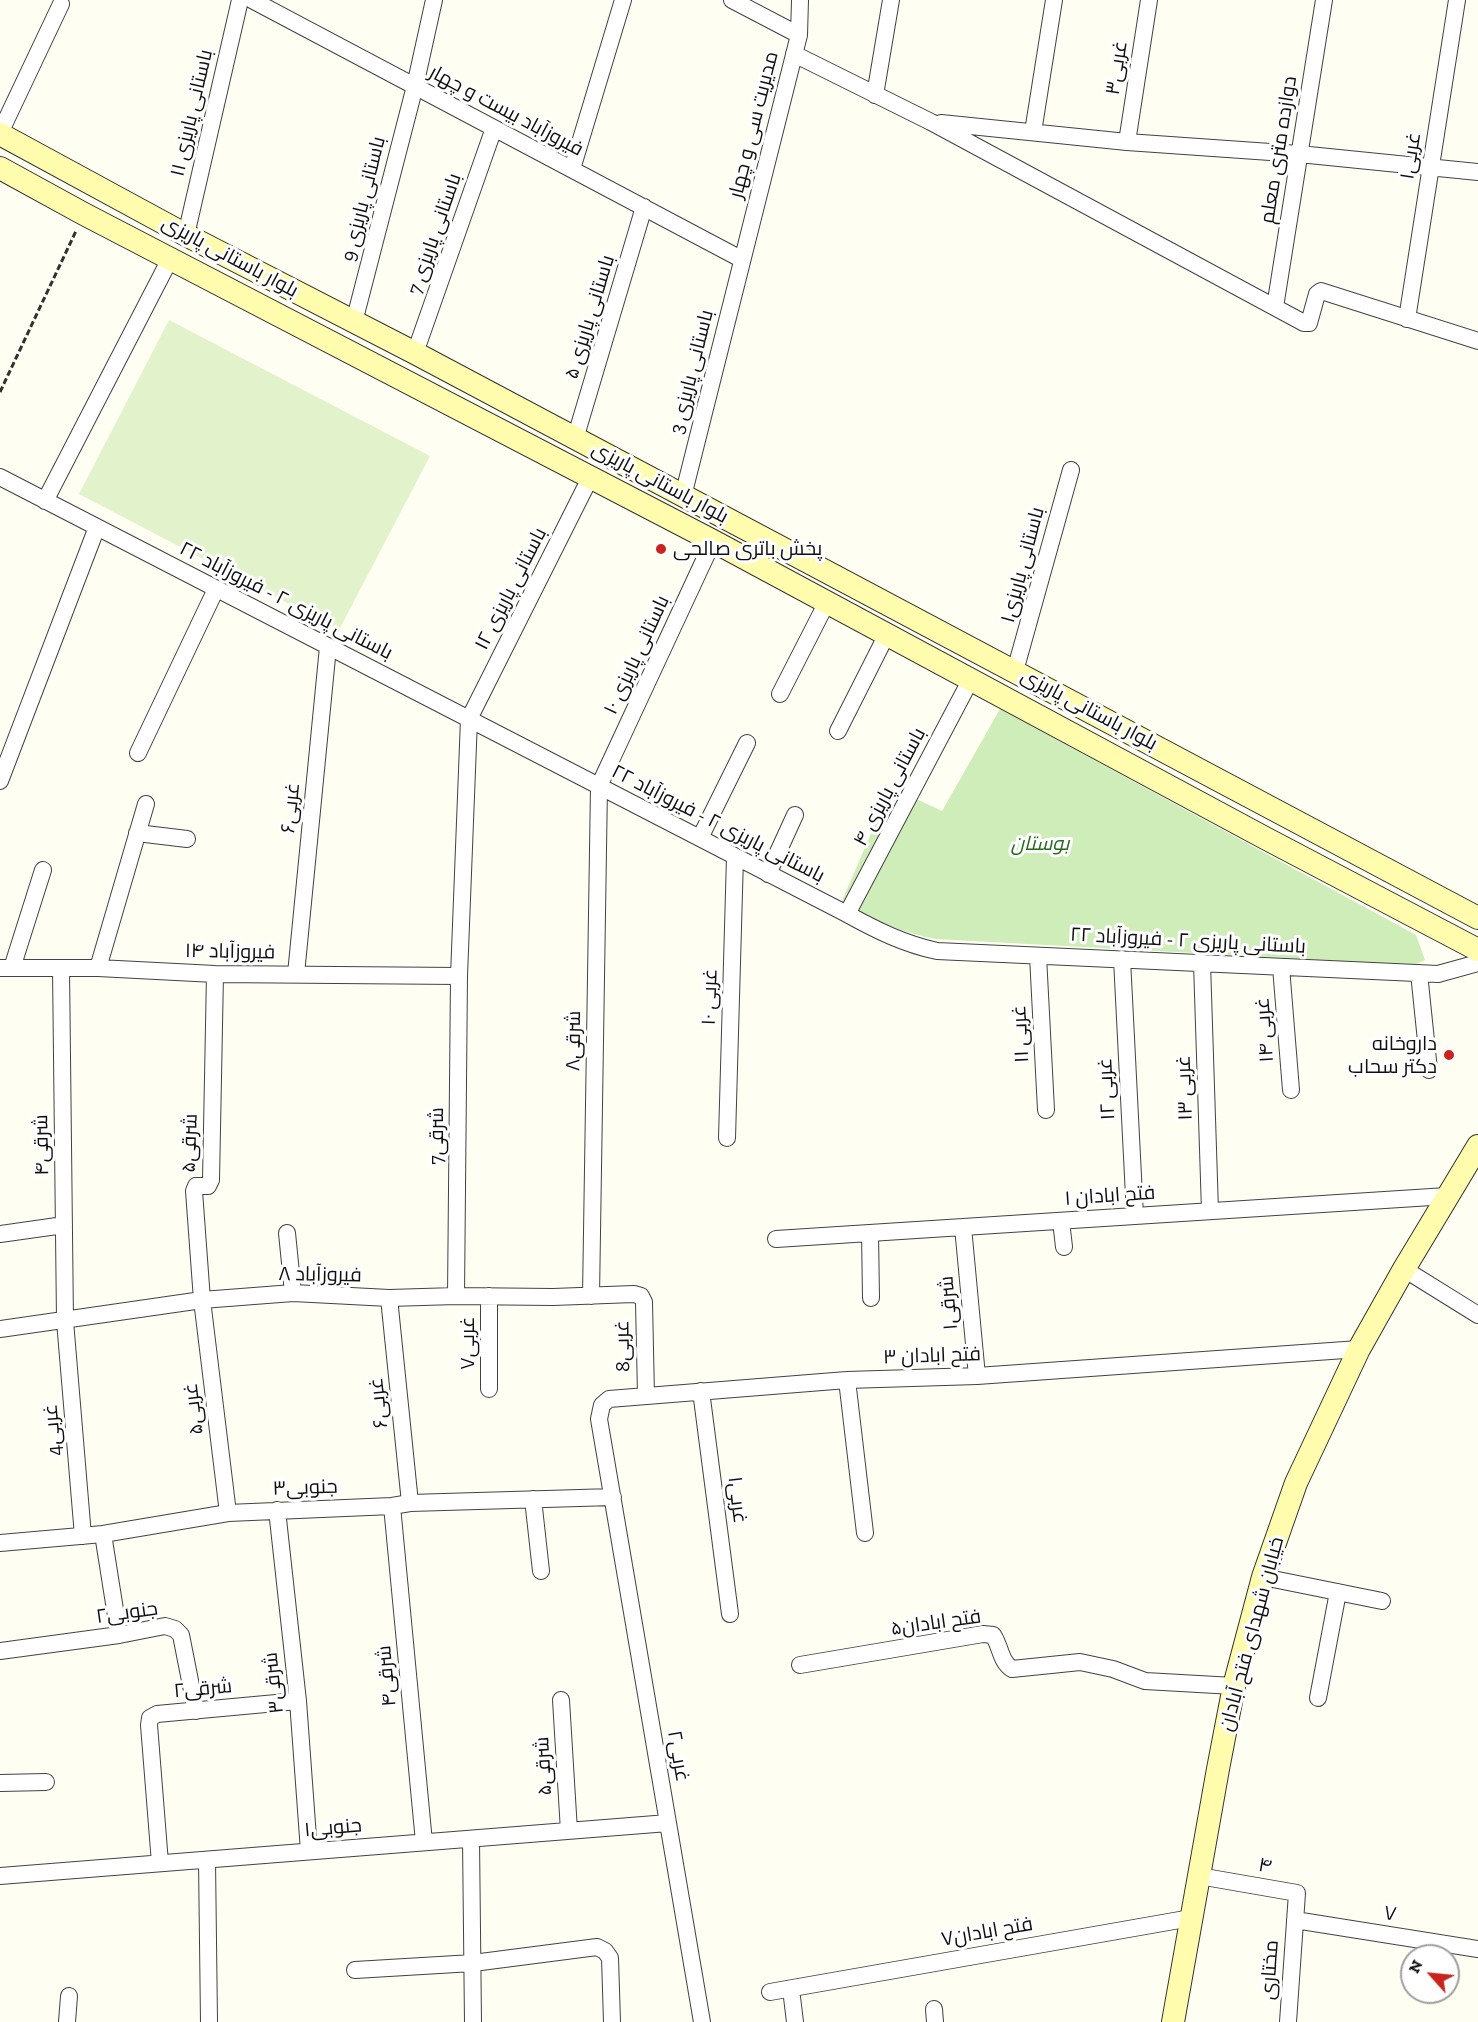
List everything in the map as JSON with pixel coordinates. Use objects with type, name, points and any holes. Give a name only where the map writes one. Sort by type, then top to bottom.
[{"type":"main road","name":"بلوار باستانی پاریزی","points":[[0,133],[186,235],[415,353],[1478,918]]},
{"type":"main road","name":"بلوار باستانی پاریزی","points":[[0,168],[170,259],[713,541],[1264,838],[1478,950]]},
{"type":"main road","name":"خیابان شهدای فتح آبادان","points":[[1173,2022],[1234,1686],[1263,1577],[1296,1483],[1359,1349],[1478,1146]]},
{"type":"street","name":"باستانی پاریزی ۱۱","points":[[186,235],[240,0]]},
{"type":"street","name":"فیروزآباد بیست و چهار","points":[[252,0],[741,259]]},
{"type":"street","name":"باستانی پاریزی 9","points":[[354,322],[415,86],[434,0]]},
{"type":"street","points":[[572,170],[623,0]]},
{"type":"street","points":[[732,0],[799,35]]},
{"type":"street","name":"مدیریت سی و چهار","points":[[741,259],[799,35],[800,0]]},
{"type":"street","points":[[875,96],[891,0]]},
{"type":"street","points":[[1033,132],[1054,0]]},
{"type":"street","name":"غربی۳","points":[[1127,142],[1149,0]]},
{"type":"street","name":"دوازده متری معلم","points":[[1275,307],[1324,0]]},
{"type":"street","name":"غربی۱","points":[[1407,319],[1457,0]]},
{"type":"street","points":[[0,133],[61,4]]},
{"type":"street","points":[[794,54],[931,122],[1304,324],[1309,323],[1317,294],[1321,291],[1478,341]]},
{"type":"street","points":[[931,122],[1127,142],[1299,154],[1478,172]]},
{"type":"street","name":"باستانی پاریزی 7","points":[[415,353],[494,128]]},
{"type":"street","name":"باستانی پاریزی ۵","points":[[576,439],[644,207]]},
{"type":"street","points":[[45,501],[170,259]]},
{"type":"street","name":"باستانی پاریزی 3","points":[[683,496],[741,259]]},
{"type":"street","name":"باستانی پاریزی۱","points":[[1015,671],[1071,470]]},
{"type":"street","name":"باستانی پاریزی ۲ - فیروزآباد ۲۲","points":[[0,477],[892,938],[914,946],[937,951],[1438,974],[1478,963]]},
{"type":"street","name":"باستانی پاریزی ۱۲","points":[[469,719],[590,478]]},
{"type":"street","points":[[0,781],[97,527]]},
{"type":"street","name":"باستانی پاریزی ۱۰","points":[[598,786],[713,541]]},
{"type":"street","points":[[138,753],[216,589]]},
{"type":"street","points":[[780,694],[827,602]]},
{"type":"street","points":[[838,730],[888,634]]},
{"type":"street","name":"غربی۶","points":[[296,974],[328,647]]},
{"type":"street","name":"باستانی پاریزی ۴","points":[[847,914],[971,679]]},
{"type":"street","name":"شرقی7","points":[[456,1296],[459,975],[469,719]]},
{"type":"street","points":[[700,838],[747,743]]},
{"type":"street","name":"شرقی۸","points":[[591,1296],[598,786]]},
{"type":"street","points":[[98,968],[146,804]]},
{"type":"street","points":[[768,874],[795,815]]},
{"type":"street","points":[[137,833],[187,839]]},
{"type":"street","name":"غربی ۱۰","points":[[726,1138],[735,857]]},
{"type":"street","points":[[6,968],[43,870]]},
{"type":"street","name":"غربی ۱۱","points":[[1038,956],[1046,1110]]},
{"type":"street","name":"غربی ۱۲","points":[[1122,959],[1135,1216]]},
{"type":"street","name":"غربی ۱۳","points":[[1202,963],[1210,1211]]},
{"type":"street","name":"غربی ۱۴","points":[[1281,967],[1291,1090]]},
{"type":"street","name":"فیروزآباد ۱۴","points":[[6,968],[98,968],[215,974],[459,975]]},
{"type":"street","name":"شرقی۴","points":[[61,968],[64,1321]]},
{"type":"street","points":[[1419,973],[1429,1070]]},
{"type":"street","name":"شرقی۵","points":[[202,1300],[194,1191],[196,1185],[208,1186],[211,1180],[215,974]]},
{"type":"street","name":"فتح ابادان ۱","points":[[776,1239],[1447,1196]]},
{"type":"street","points":[[1061,1221],[1064,1247]]},
{"type":"street","points":[[0,1234],[64,1225]]},
{"type":"street","name":"شرقی۱","points":[[963,1227],[977,1376]]},
{"type":"street","points":[[287,1233],[293,1293]]},
{"type":"street","points":[[870,1233],[871,1298]]},
{"type":"street","points":[[1404,1269],[1478,1315]]},
{"type":"street","name":"فیروزآباد ۸","points":[[0,1329],[202,1300],[293,1293],[389,1298],[634,1294],[641,1296]]},
{"type":"street","name":"غربی۷","points":[[489,1296],[489,1389]]},
{"type":"street","name":"غربی8","points":[[641,1296],[644,1302],[646,1395]]},
{"type":"street","name":"غربی۶","points":[[389,1298],[411,1503]]},
{"type":"street","name":"غربی۵","points":[[202,1300],[228,1513]]},
{"type":"street","name":"غربی4","points":[[64,1321],[83,1536]]},
{"type":"street","name":"فتح ابادان ۳","points":[[613,1497],[599,1419],[602,1405],[609,1399],[847,1380],[977,1376],[1359,1349]]},
{"type":"street","points":[[847,1380],[865,1533]]},
{"type":"street","name":"غربی۱","points":[[701,1391],[730,1614]]},
{"type":"street","name":"جنوبی۳","points":[[0,1543],[103,1534],[228,1513],[392,1506],[411,1503],[613,1497]]},
{"type":"street","name":"غربی۲","points":[[613,1497],[702,2022]]},
{"type":"street","points":[[533,1499],[541,1571]]},
{"type":"street","name":"شرقی۴","points":[[392,1506],[424,1842]]},
{"type":"street","name":"شرقی۳","points":[[277,1510],[298,1701],[309,1851]]},
{"type":"street","points":[[103,1534],[119,1635]]},
{"type":"street","points":[[1263,1577],[1382,1601]]},
{"type":"street","points":[[1318,1698],[1338,1592]]},
{"type":"street","name":"جنوبی۲","points":[[0,1652],[165,1626],[175,1629],[181,1635],[196,1711]]},
{"type":"street","name":"فتح ابادان۵","points":[[800,1665],[983,1634],[993,1635],[998,1642],[1005,1664],[1012,1669],[1080,1662],[1113,1669],[1145,1682],[1234,1686]]},
{"type":"street","name":"شرقی۵","points":[[561,1700],[569,1831]]},
{"type":"street","name":"شرقی۲","points":[[160,1863],[150,1718],[157,1714],[298,1701]]},
{"type":"street","points":[[0,1783],[46,1782]]},
{"type":"street","name":"جنوبی۱","points":[[0,1876],[669,1822]]},
{"type":"street","points":[[471,1839],[472,2022]]},
{"type":"street","points":[[207,1860],[209,2022]]},
{"type":"street","name":"۴","points":[[1199,1876],[1297,1893],[1295,1920]]},
{"type":"street","name":"فتح ابادان۷","points":[[770,1992],[1191,1918]]},
{"type":"street","name":"۷","points":[[1295,1920],[1478,1949]]},
{"type":"street","name":"مختاری","points":[[1288,2022],[1295,1920]]},
{"type":"street","points":[[355,1970],[473,1964],[597,1947],[605,1951],[610,1958],[612,2022]]},
{"type":"street","points":[[791,1989],[795,2022]]},
{"type":"street","points":[[67,2022],[69,1996]]},
{"type":"path","points":[[0,392],[84,214]]},
{"type":"green space","points":[[169,320],[430,456],[339,630],[79,494]]},
{"type":"green space","name":"بوستان","points":[[1000,709],[1416,935],[1425,960],[1414,965],[936,939],[887,925],[841,903],[880,813],[900,820],[912,797],[942,811]]},
{"type":"place","name":"پخش باتری صالحی","points":[[661,549]]},
{"type":"place","name":"داروخانه دکتر سحاب","points":[[1449,1055]]}]
